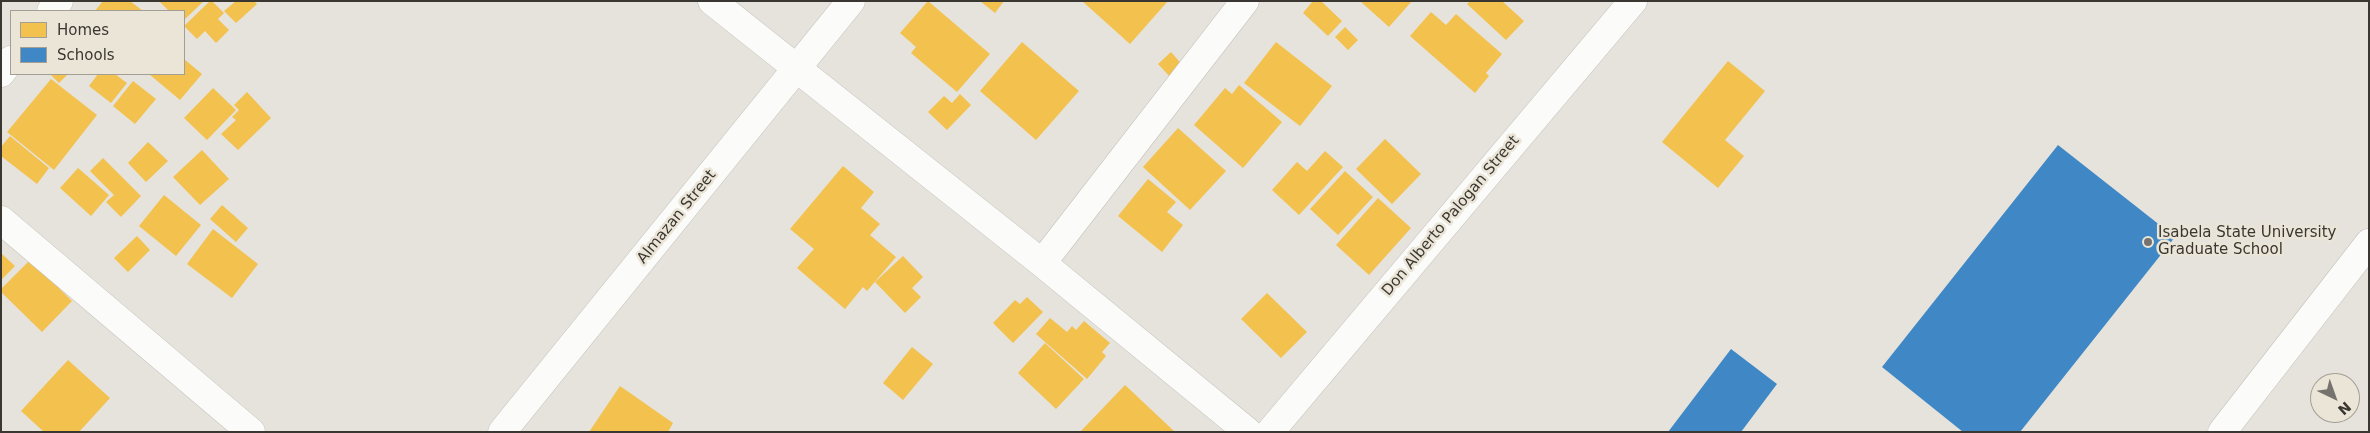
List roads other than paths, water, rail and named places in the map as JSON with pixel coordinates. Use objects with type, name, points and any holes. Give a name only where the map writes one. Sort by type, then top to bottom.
[{"type":"street","points":[[712,1],[1042,263],[1248,432]]},
{"type":"street","name":"Almazan Street","points":[[502,432],[852,1]]},
{"type":"street","points":[[1042,263],[1245,1]]},
{"type":"street","name":"Don Alberto Palogan Street","points":[[1270,432],[1633,1]]},
{"type":"street","points":[[1,73],[10,61]]},
{"type":"street","points":[[1,220],[251,432]]},
{"type":"street","points":[[2222,432],[2369,243]]},
{"type":"place","name":"Isabela State University Graduate School","points":[[2148,242]]}]
